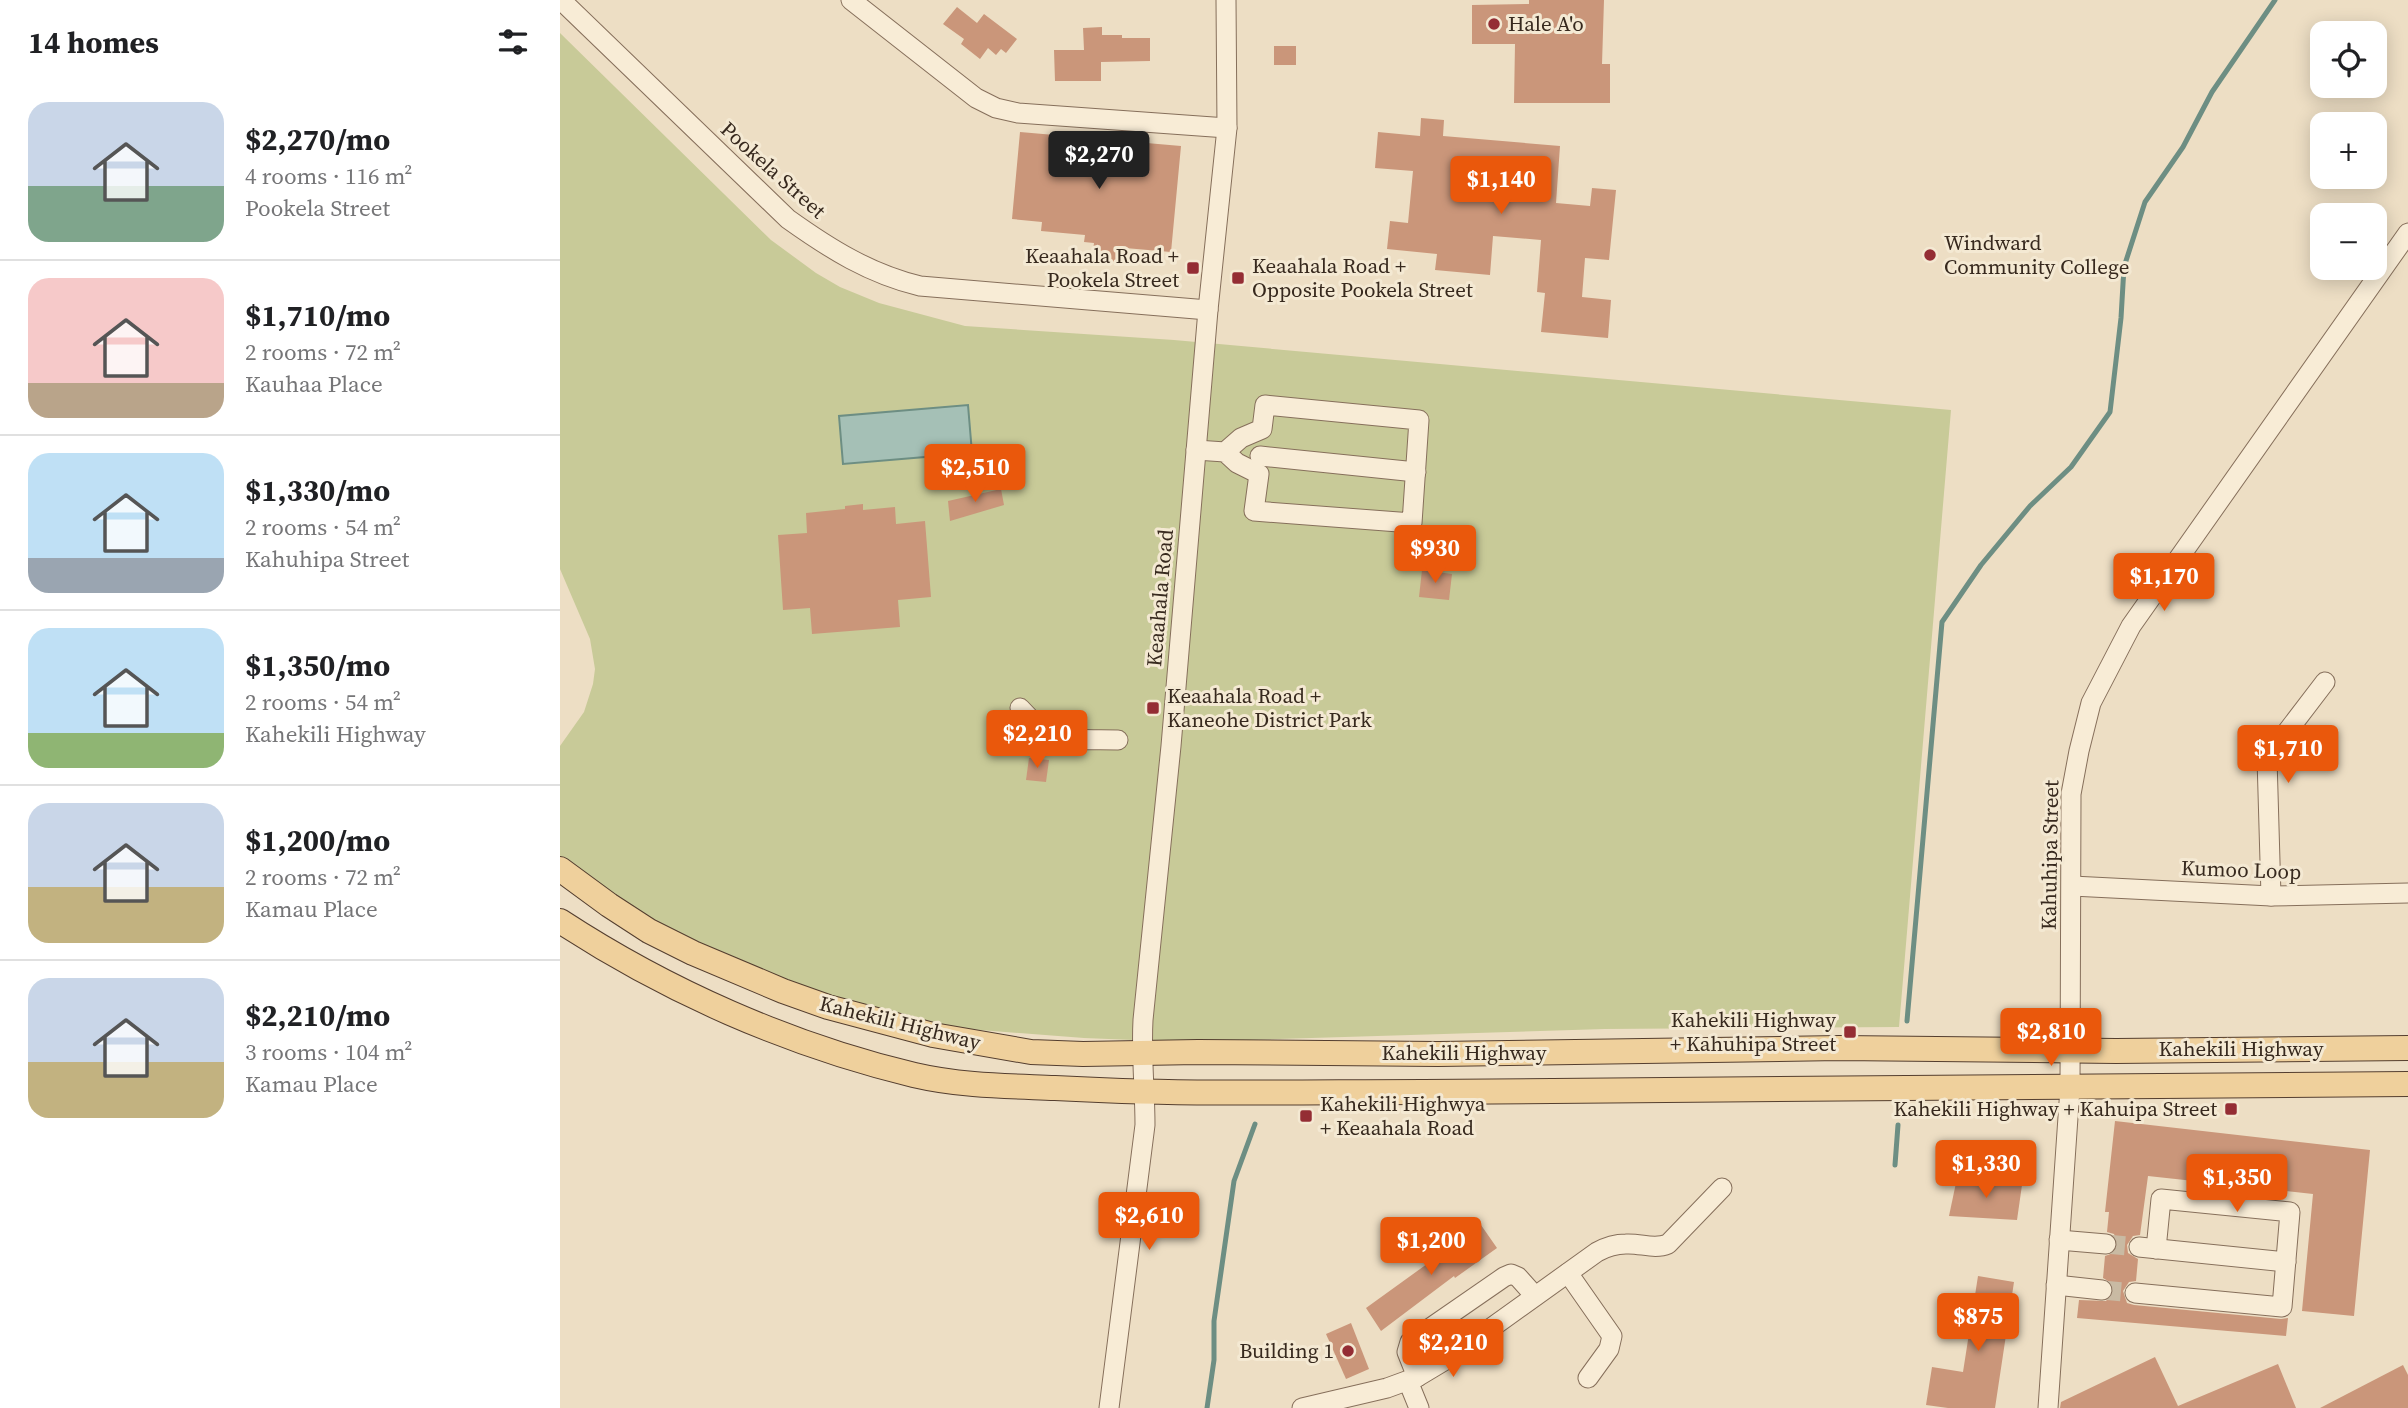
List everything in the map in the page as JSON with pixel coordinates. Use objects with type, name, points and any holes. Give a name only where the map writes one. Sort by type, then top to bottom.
[{"type":"main road","name":"Kahekili Highway","points":[[560,869],[608,905],[649,931],[737,972],[828,1007],[933,1035],[1031,1052],[1438,1054],[1840,1048],[2408,1048]]},
{"type":"main road","name":"Kahekili Highway","points":[[560,921],[621,959],[699,999],[800,1041],[870,1063],[952,1082],[991,1086],[1145,1092],[2408,1084]]},
{"type":"street","name":"Pookela Street","points":[[561,0],[788,219],[831,250],[854,262],[897,281],[920,286],[1208,310]]},
{"type":"street","name":"Keaahala Road","points":[[1109,1408],[1145,1125],[1142,1053],[1208,310],[1227,128],[1226,0]]},
{"type":"street","points":[[860,3],[976,98],[996,108],[1017,113],[1227,128]]},
{"type":"street","name":"Kahuhipa Street","points":[[2048,1408],[2072,1050],[2069,1010],[2071,794],[2091,703],[2131,626],[2408,233]]},
{"type":"street","points":[[1265,405],[1419,420],[1412,523],[1254,511],[1262,429],[1265,405]]},
{"type":"street","points":[[1225,452],[1241,438],[1262,429]]},
{"type":"street","points":[[1196,450],[1225,452],[1237,463],[1416,472]]},
{"type":"street","points":[[2271,896],[2267,758],[2325,682]]},
{"type":"street","points":[[1020,708],[1033,723],[1050,734],[1075,740],[1118,740]]},
{"type":"street","name":"Kumoo Loop","points":[[2072,886],[2271,896],[2408,893]]},
{"type":"street","points":[[1302,1408],[1387,1388],[1435,1368],[1597,1252],[1614,1245],[1656,1247],[1668,1244],[1721,1188]]},
{"type":"street","points":[[2135,1293],[2282,1307],[2286,1262],[2290,1212],[2161,1199],[2148,1248],[2286,1262]]},
{"type":"street","points":[[2059,1240],[2106,1244]]},
{"type":"street","points":[[1568,1273],[1612,1336],[1609,1349],[1588,1378]]},
{"type":"street","points":[[1419,1408],[1407,1352],[1410,1342],[1511,1274],[1518,1277],[1535,1296]]},
{"type":"street","points":[[2056,1285],[2102,1290]]},
{"type":"green space","points":[[560,33],[771,240],[840,287],[879,303],[965,326],[1174,340],[1951,410],[1899,1027],[1605,1029],[1183,1042],[967,1029],[842,1005],[640,918],[560,858],[560,746],[584,712],[595,669],[590,639],[560,569]]},
{"type":"shaded area","points":[[968,405],[972,453],[843,464],[839,416]]},
{"type":"building","points":[[1529,0],[1604,0],[1602,64],[1610,64],[1610,103],[1514,103],[1515,44],[1472,44],[1472,5],[1529,4]]},
{"type":"building","points":[[957,7],[977,23],[984,14],[1017,39],[1006,53],[1001,49],[996,55],[988,48],[980,59],[961,44],[964,39],[943,24]]},
{"type":"building","points":[[1102,27],[1102,35],[1150,38],[1150,61],[1101,62],[1101,81],[1055,81],[1054,50],[1084,50],[1083,28]]},
{"type":"building","points":[[1274,46],[1296,46],[1296,65],[1274,65]]},
{"type":"building","points":[[1421,118],[1444,120],[1443,136],[1560,146],[1556,203],[1590,206],[1592,188],[1616,190],[1609,260],[1585,258],[1582,297],[1611,300],[1608,338],[1541,332],[1545,293],[1537,292],[1541,240],[1493,236],[1490,275],[1435,270],[1437,254],[1387,249],[1390,221],[1408,223],[1413,171],[1375,168],[1378,132],[1420,136]]},
{"type":"building","points":[[1020,132],[1181,146],[1171,252],[1125,248],[1124,263],[1092,260],[1094,243],[1084,242],[1085,235],[1041,231],[1042,222],[1012,219]]},
{"type":"building","points":[[1001,489],[1004,505],[950,521],[948,501]]},
{"type":"building","points":[[863,504],[863,510],[895,507],[896,524],[925,521],[931,597],[898,600],[900,627],[812,634],[810,608],[783,610],[778,535],[807,533],[806,513],[845,509],[845,506]]},
{"type":"building","points":[[1422,570],[1452,574],[1449,600],[1419,597]]},
{"type":"building","points":[[1029,758],[1049,760],[1046,782],[1026,780]]},
{"type":"building","points":[[2115,1121],[2370,1150],[2354,1316],[2302,1311],[2313,1194],[2148,1176],[2140,1235],[2133,1236],[2127,1245],[2128,1253],[2138,1259],[2136,1281],[2129,1282],[2123,1291],[2127,1303],[2288,1318],[2286,1336],[2077,1318],[2079,1300],[2106,1301],[2114,1292],[2113,1284],[2103,1278],[2105,1256],[2116,1252],[2118,1244],[2114,1234],[2107,1232],[2109,1212],[2105,1212]]},
{"type":"building","points":[[1957,1178],[2022,1185],[2017,1220],[1949,1216]]},
{"type":"building","points":[[1481,1225],[1497,1248],[1455,1278],[1454,1276],[1381,1331],[1366,1308]]},
{"type":"building","points":[[1978,1276],[2014,1282],[1995,1408],[1926,1405],[1932,1367],[1963,1372]]},
{"type":"building","name":"Building 1","points":[[1351,1323],[1369,1369],[1346,1379],[1326,1334]]},
{"type":"building","points":[[2155,1357],[2178,1406],[2278,1364],[2296,1408],[2060,1408],[2061,1402]]},
{"type":"building","points":[[2403,1365],[2408,1375],[2408,1408],[2320,1408]]},
{"type":"waterway","points":[[1907,1021],[1942,622],[1981,565],[2030,506],[2071,467],[2110,412],[2124,267],[2145,202],[2183,147],[2212,92],[2275,0]]},
{"type":"waterway","points":[[1207,1408],[1214,1360],[1214,1321],[1234,1181],[1255,1124]]},
{"type":"waterway","points":[[1895,1165],[1898,1125]]},
{"type":"tunnel","points":[[2106,1244],[2139,1247]]},
{"type":"tunnel","points":[[2102,1290],[2135,1293]]},
{"type":"place","name":"Hale A'o","points":[[1494,24]]},
{"type":"place","name":"Windward Community College","points":[[1930,255]]},
{"type":"place","name":"Keaahala Road + Pookela Street","points":[[1193,268]]},
{"type":"place","name":"Keaahala Road + Opposite Pookela Street","points":[[1238,278]]},
{"type":"place","name":"Keaahala Road + Kaneohe District Park","points":[[1153,708]]},
{"type":"place","name":"Kahekili Highway + Kahuhipa Street","points":[[1850,1032]]},
{"type":"place","name":"Kahekili Highway + Kahuipa Street","points":[[2231,1109]]},
{"type":"place","name":"Kahekili Highwya + Keaahala Road","points":[[1306,1116]]},
{"type":"place","name":"Building 1","points":[[1348,1351]]}]
